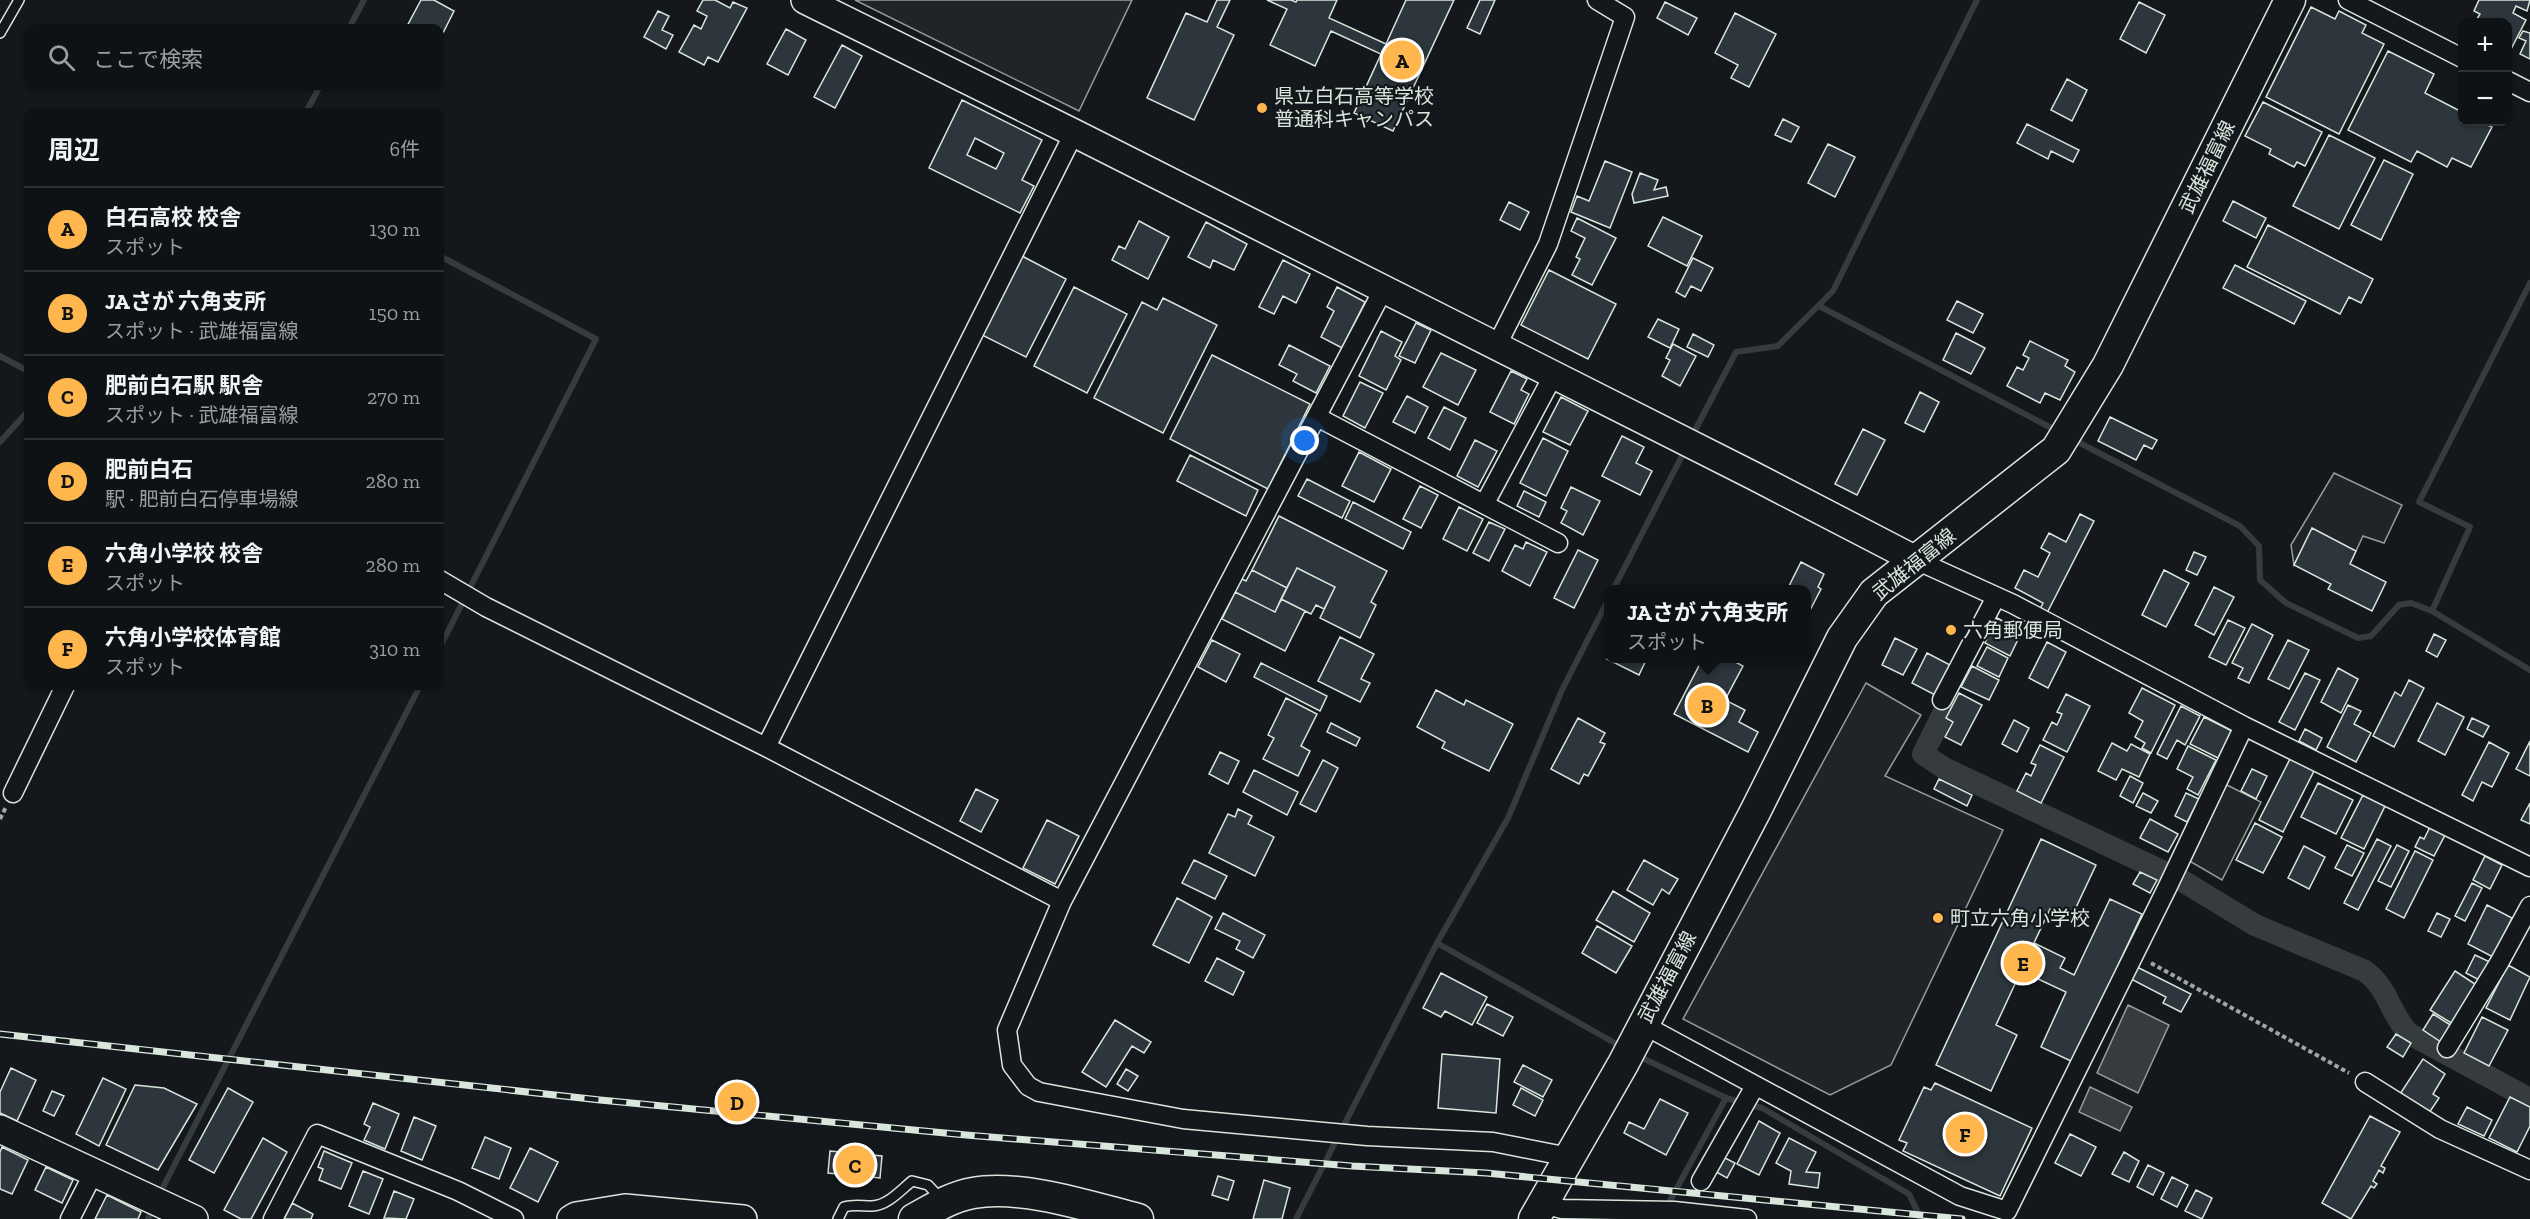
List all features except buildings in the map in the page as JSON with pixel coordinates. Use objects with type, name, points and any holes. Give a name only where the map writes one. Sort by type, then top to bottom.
[{"type":"main road","name":"武雄福富線","points":[[1538,1212],[1633,1042],[1756,810],[1842,638],[1874,593],[2064,438],[2108,365],[2290,0]]},
{"type":"main road","points":[[914,1219],[943,1202],[975,1193],[1012,1193],[1057,1199],[1138,1219]]},
{"type":"street","points":[[805,0],[1074,133],[1916,560],[2013,604],[2244,726],[2530,867]]},
{"type":"street","points":[[1496,346],[1548,244],[1625,17],[1597,0]]},
{"type":"street","points":[[2348,0],[2458,55]]},
{"type":"street","points":[[2512,83],[2530,92]]},
{"type":"street","points":[[766,747],[1074,133]]},
{"type":"street","points":[[1383,290],[1062,901],[1007,1030],[1012,1065],[1028,1086],[1039,1092],[1183,1119],[1367,1136],[1493,1142],[1569,1157]]},
{"type":"street","points":[[1485,503],[1553,376]]},
{"type":"street","points":[[1317,417],[1558,543]]},
{"type":"street","points":[[444,582],[466,596],[766,747],[1062,901]]},
{"type":"street","points":[[1942,700],[1996,597]]},
{"type":"street","points":[[6,791],[63,690]]},
{"type":"street","points":[[1633,1042],[1752,1089],[1960,1196],[2007,1211],[2168,886],[2244,726]]},
{"type":"street","points":[[2447,1048],[2499,963],[2530,906]]},
{"type":"street","points":[[2365,1082],[2440,1129],[2530,1170]]},
{"type":"street","points":[[1701,1181],[1752,1089]]},
{"type":"street","points":[[0,1129],[194,1219]]},
{"type":"street","points":[[273,1219],[317,1134],[458,1191],[514,1219]]},
{"type":"street","points":[[70,1219],[94,1172]]},
{"type":"street","points":[[571,1219],[576,1216],[625,1208],[743,1219]]},
{"type":"street","points":[[1538,1212],[1562,1209],[1747,1219]]},
{"type":"lane","points":[[0,33],[19,0]]},
{"type":"lane","points":[[838,1219],[844,1207],[853,1204],[874,1206],[885,1202],[912,1181],[928,1185],[943,1202]]},
{"type":"path","points":[[2134,954],[2365,1082]]},
{"type":"shaded area","points":[[855,0],[1132,0],[1079,111]]},
{"type":"shaded area","points":[[2334,473],[2402,505],[2384,543],[2363,536],[2356,551],[2312,529],[2294,565],[2291,545]]},
{"type":"shaded area","points":[[1866,683],[1921,715],[1885,776],[2003,830],[1891,1065],[1830,1095],[1683,1019]]},
{"type":"shaded area","points":[[2225,784],[2261,802],[2222,880],[2186,859]]},
{"type":"shaded area","points":[[2128,1005],[2169,1025],[2138,1093],[2097,1073]]},
{"type":"shaded area","points":[[2090,1087],[2132,1107],[2120,1131],[2079,1112]]},
{"type":"waterway","points":[[351,24],[364,0]]},
{"type":"waterway","points":[[1691,438],[1736,352],[1778,346],[1833,291],[1977,0]]},
{"type":"waterway","points":[[308,108],[318,90]]},
{"type":"waterway","points":[[444,258],[596,339],[444,639]]},
{"type":"waterway","points":[[2432,611],[2470,527],[2419,502],[2530,283]]},
{"type":"waterway","points":[[1819,306],[2057,431]]},
{"type":"waterway","points":[[0,356],[24,369]]},
{"type":"waterway","points":[[0,442],[24,415]]},
{"type":"waterway","points":[[2072,439],[2240,526],[2259,546],[2260,580],[2286,603],[2358,638],[2371,636],[2399,605],[2411,603],[2432,611],[2530,670]]},
{"type":"waterway","points":[[1616,585],[1685,450]]},
{"type":"waterway","points":[[1604,608],[1562,690],[1508,818],[1437,943],[1622,1047]]},
{"type":"waterway","points":[[159,1195],[418,690]]},
{"type":"waterway","points":[[1945,710],[1923,754],[1944,768],[2181,880],[2255,925],[2365,971],[2384,992],[2408,1033],[2530,1099]]},
{"type":"waterway","points":[[1296,1219],[1437,943]]},
{"type":"waterway","points":[[1636,1055],[1726,1098],[1762,1108],[1909,1194],[1921,1219]]},
{"type":"waterway","points":[[1666,1208],[1726,1098]]},
{"type":"waterway","points":[[148,1219],[154,1207]]},
{"type":"railway","points":[[0,1034],[600,1100],[966,1135],[1352,1166],[1486,1173],[1962,1219]]},
{"type":"place","name":"白石高校 校舎","points":[[1402,60]]},
{"type":"place","name":"県立白石高等学校 普通科キャンパス","points":[[1262,108]]},
{"type":"place","name":"六角郵便局","points":[[1951,630]]},
{"type":"place","name":"JAさが 六角支所","points":[[1707,705]]},
{"type":"place","name":"町立六角小学校","points":[[1938,918]]},
{"type":"place","name":"六角小学校 校舎","points":[[2023,963]]},
{"type":"place","name":"肥前白石","points":[[737,1102]]},
{"type":"place","name":"六角小学校体育館","points":[[1965,1134]]},
{"type":"place","name":"肥前白石駅 駅舎","points":[[855,1165]]}]
